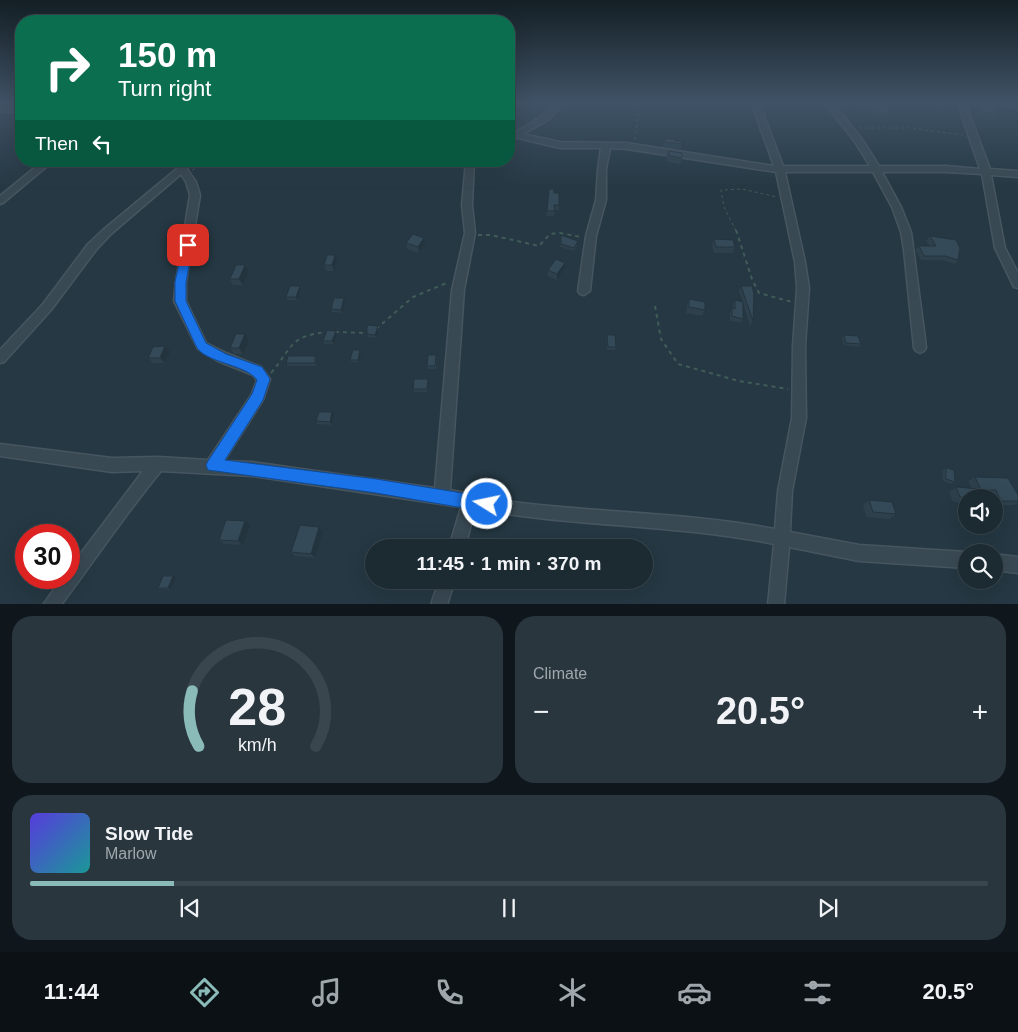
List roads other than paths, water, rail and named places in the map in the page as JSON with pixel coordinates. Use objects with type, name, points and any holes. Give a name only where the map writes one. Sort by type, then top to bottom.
[{"type":"street","points":[[765,130],[780,170],[802,278],[799,418],[785,491],[783,540],[776,604]]},
{"type":"street","points":[[852,130],[899,213],[909,242],[912,281],[918,311],[920,348]]},
{"type":"street","points":[[971,130],[986,172],[1000,248],[1018,284]]},
{"type":"street","points":[[515,135],[560,145],[636,148],[717,158],[759,168],[780,170],[875,169],[1018,174]]},
{"type":"street","points":[[584,291],[591,236],[601,200],[602,169],[606,146]]},
{"type":"street","points":[[0,201],[40,167]]},
{"type":"street","points":[[442,496],[460,274],[469,238],[470,224],[467,205],[470,167]]},
{"type":"street","points":[[0,358],[47,308],[92,247],[107,232],[185,168],[194,195],[185,262],[180,282],[180,301],[202,346],[222,357],[258,371],[264,379],[258,396],[213,465]]},
{"type":"street","points":[[0,450],[112,464],[213,465],[261,470],[442,496],[521,510],[681,523],[742,530],[783,540],[859,553],[958,559]]},
{"type":"street","points":[[51,604],[136,490],[158,464]]},
{"type":"street","points":[[459,539],[470,501]]},
{"type":"street","points":[[1003,564],[1017,566]]},
{"type":"street","points":[[439,604],[444,589]]}]
